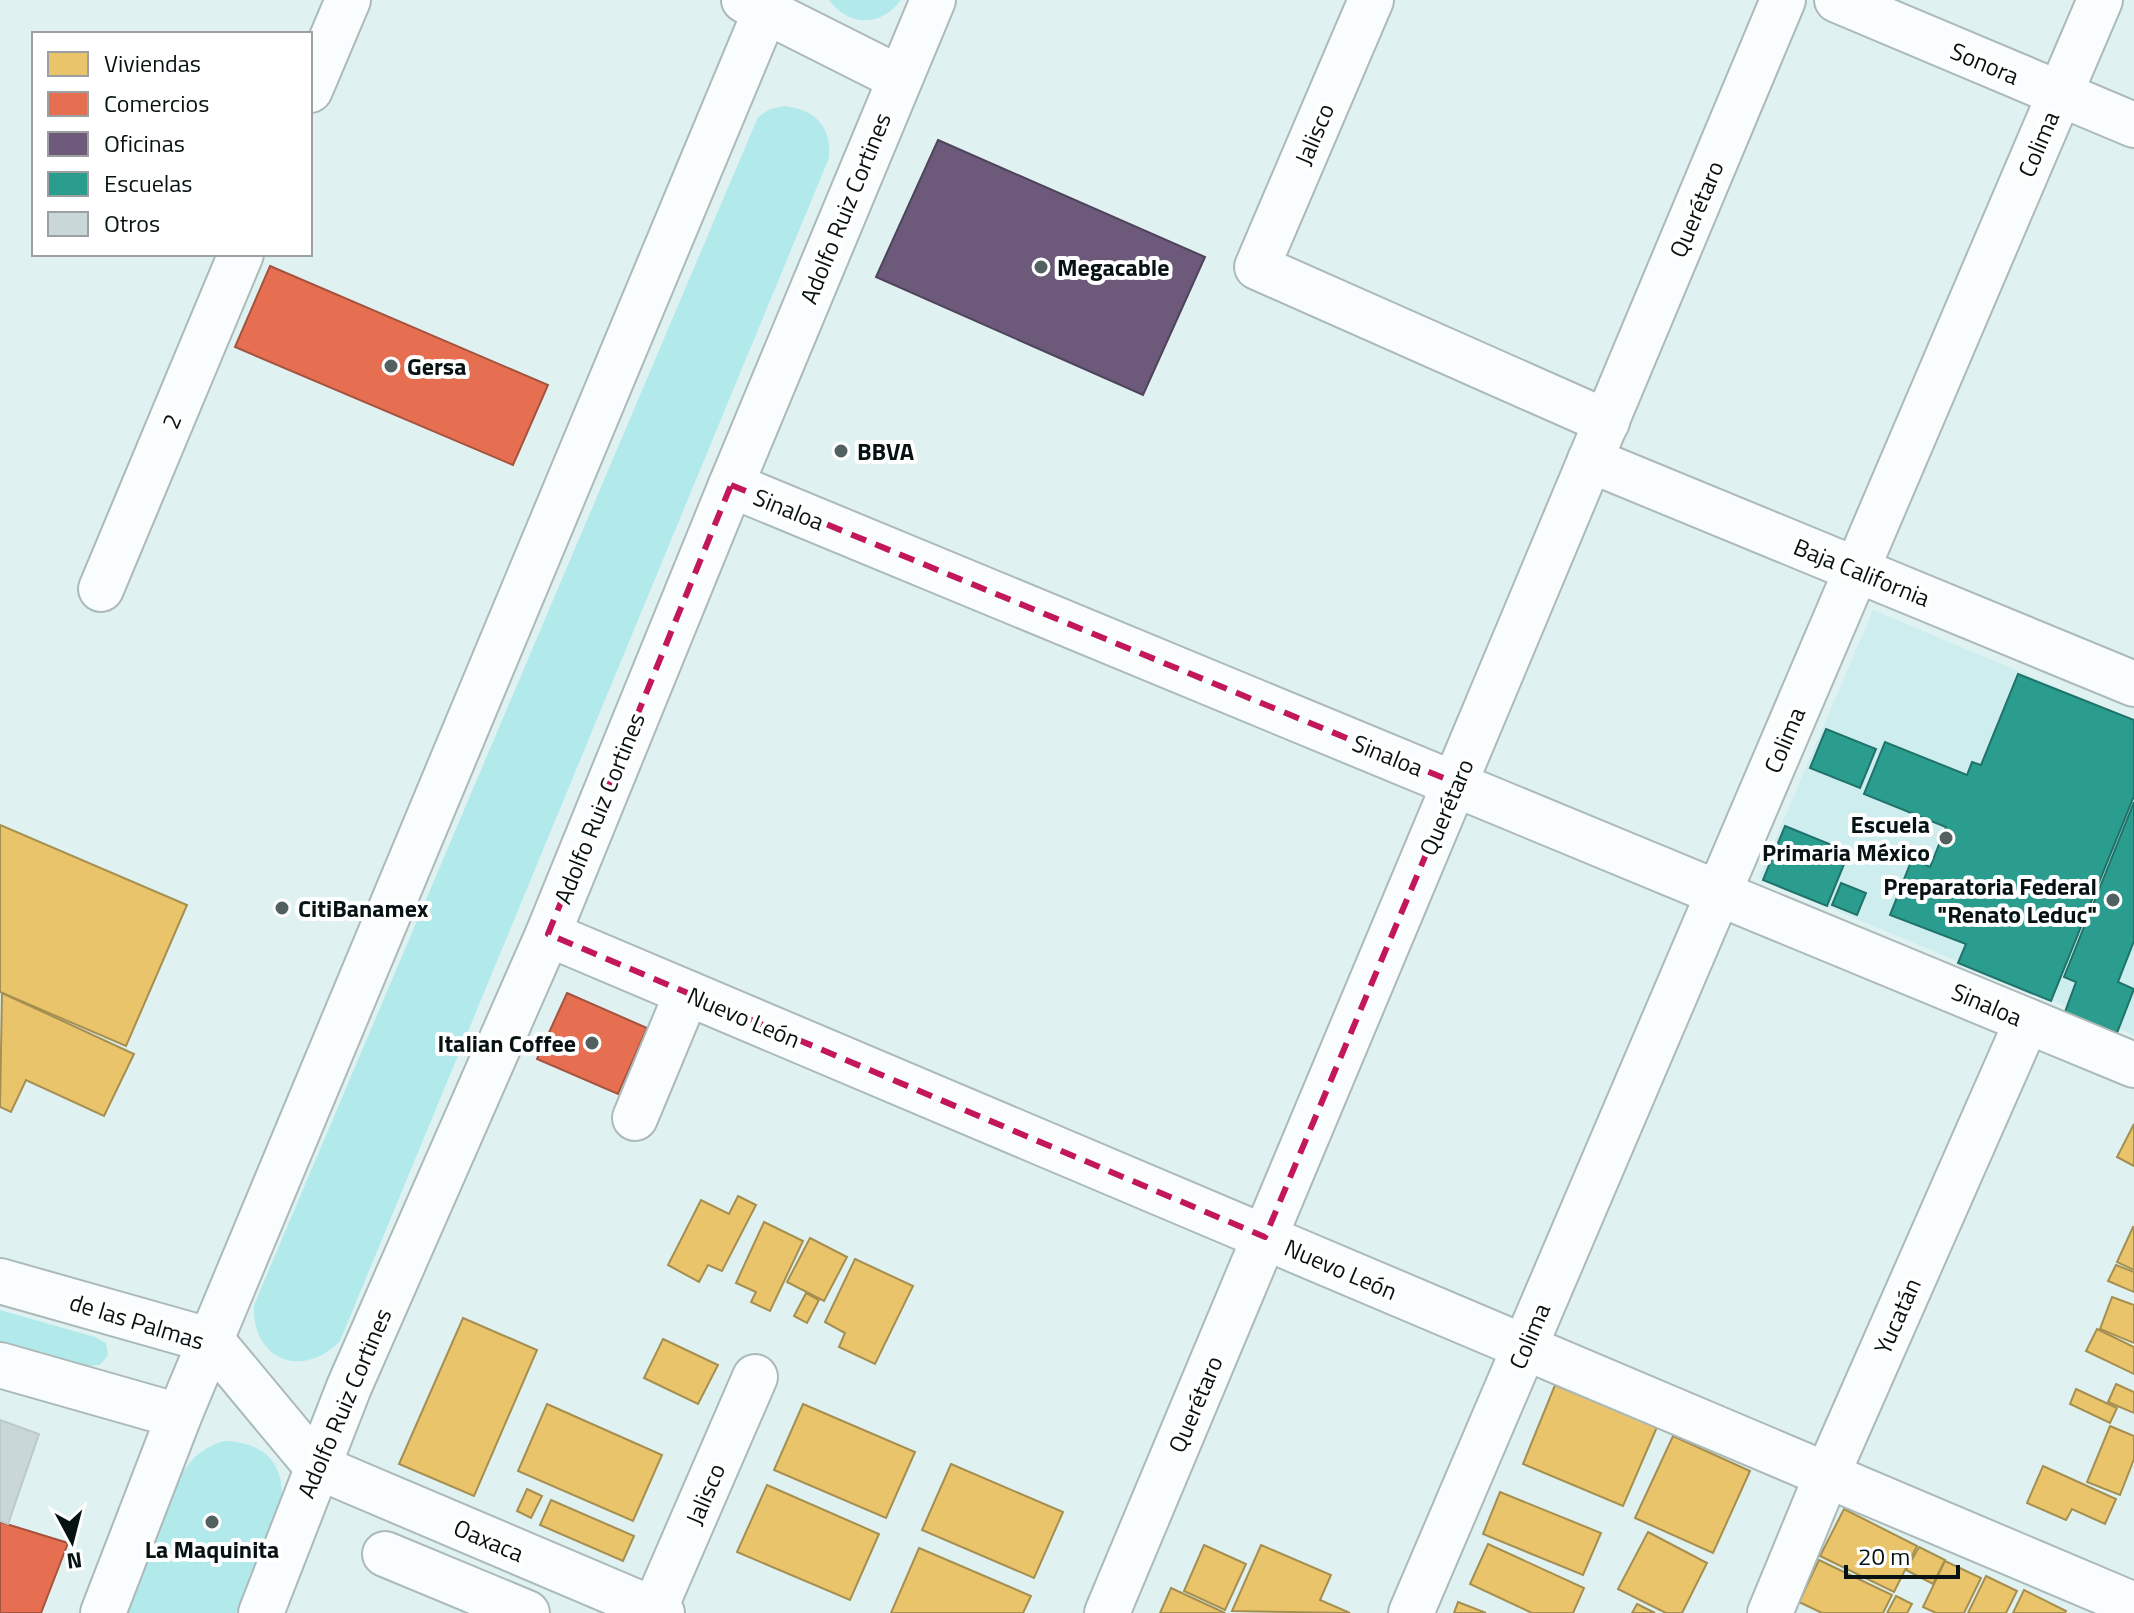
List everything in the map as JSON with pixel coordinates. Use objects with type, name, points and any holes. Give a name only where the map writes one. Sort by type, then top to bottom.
[{"type":"street","points":[[312,85],[348,0]]},
{"type":"street","name":"Adolfo Ruiz Cortines","points":[[270,1610],[316,1466],[548,934],[933,0]]},
{"type":"street","name":"Jalisco","points":[[1257,267],[1371,0]]},
{"type":"street","name":"Querétaro","points":[[1107,1613],[1783,0]]},
{"type":"street","name":"Sonora","points":[[1837,0],[2134,125]]},
{"type":"street","name":"Colima","points":[[1411,1613],[2100,0]]},
{"type":"street","points":[[103,1613],[179,1416],[760,3],[899,78]]},
{"type":"street","name":"2","points":[[101,589],[240,256]]},
{"type":"street","name":"Baja California","points":[[1257,267],[1857,570],[2134,684]]},
{"type":"street","name":"Sinaloa","points":[[731,485],[2134,1065]]},
{"type":"street","name":"Nuevo León","points":[[548,934],[1827,1475],[2126,1598]]},
{"type":"street","points":[[635,1118],[687,993]]},
{"type":"street","name":"Yucatán","points":[[1770,1613],[1827,1475],[2027,1021]]},
{"type":"street","name":"de las Palmas","points":[[0,1281],[212,1341],[316,1466]]},
{"type":"street","points":[[0,1365],[179,1416]]},
{"type":"street","name":"Jalisco","points":[[658,1612],[755,1377]]},
{"type":"street","name":"Oaxaca","points":[[316,1466],[658,1612]]},
{"type":"street","points":[[385,1554],[527,1613]]},
{"type":"highlighted area","points":[[731,485],[1456,783],[1265,1237],[548,934]]},
{"type":"shaded area","points":[[829,0],[901,0],[884,15],[865,20],[846,15]]},
{"type":"shaded area","points":[[784,106],[805,111],[819,122],[828,137],[829,158],[340,1341],[311,1360],[282,1358],[270,1351],[261,1339],[255,1324],[254,1305],[758,117],[770,109]]},
{"type":"shaded area","name":"Escuela Primaria México","points":[[1873,610],[2134,720],[2134,1035],[1759,878]]},
{"type":"shaded area","points":[[0,1310],[95,1337],[106,1343],[108,1355],[100,1365],[88,1366],[0,1343]]},
{"type":"shaded area","points":[[224,1441],[252,1446],[272,1460],[281,1482],[282,1495],[280,1510],[236,1613],[125,1613],[183,1472],[200,1452]]},
{"type":"building: Viviendas","points":[[0,825],[187,905],[126,1046],[0,992]]},
{"type":"building: Viviendas","points":[[2,993],[134,1054],[104,1116],[26,1080],[11,1112],[0,1107]]},
{"type":"building: Viviendas","points":[[2134,1124],[2134,1166],[2117,1157]]},
{"type":"building: Viviendas","points":[[738,1196],[756,1205],[722,1271],[708,1265],[699,1282],[668,1265],[701,1200],[729,1214]]},
{"type":"building: Viviendas","points":[[764,1222],[803,1241],[770,1311],[751,1302],[756,1292],[736,1283]]},
{"type":"building: Viviendas","points":[[2134,1228],[2134,1270],[2117,1262]]},
{"type":"building: Viviendas","points":[[810,1238],[847,1257],[824,1301],[787,1282]]},
{"type":"building: Viviendas","points":[[855,1259],[913,1286],[875,1364],[839,1347],[845,1333],[825,1322]]},
{"type":"building: Viviendas","points":[[2116,1265],[2134,1272],[2134,1292],[2108,1281]]},
{"type":"building: Viviendas","points":[[806,1293],[819,1300],[807,1323],[794,1316]]},
{"type":"building: Viviendas","points":[[2112,1297],[2134,1305],[2134,1343],[2100,1329]]},
{"type":"building: Viviendas","points":[[463,1318],[537,1350],[474,1496],[399,1464]]},
{"type":"building: Viviendas","points":[[2097,1329],[2134,1347],[2134,1374],[2086,1351]]},
{"type":"building: Viviendas","points":[[663,1339],[718,1365],[698,1404],[644,1378]]},
{"type":"building: Viviendas","points":[[2116,1384],[2134,1392],[2134,1413],[2108,1402]]},
{"type":"building: Viviendas","points":[[1555,1385],[1657,1427],[1623,1506],[1523,1464]]},
{"type":"building: Viviendas","points":[[2076,1389],[2117,1408],[2110,1423],[2070,1404]]},
{"type":"building: Viviendas","points":[[547,1404],[662,1455],[633,1521],[518,1471]]},
{"type":"building: Viviendas","points":[[803,1404],[915,1452],[886,1518],[774,1470]]},
{"type":"building: Viviendas","points":[[2110,1426],[2134,1436],[2134,1459],[2120,1495],[2087,1482]]},
{"type":"building: Viviendas","points":[[1673,1436],[1750,1471],[1713,1553],[1635,1518]]},
{"type":"building: Viviendas","points":[[951,1464],[1063,1512],[1034,1578],[922,1530]]},
{"type":"building: Viviendas","points":[[2043,1466],[2116,1499],[2105,1524],[2072,1509],[2066,1520],[2027,1503]]},
{"type":"building: Viviendas","points":[[767,1485],[879,1534],[850,1600],[737,1552]]},
{"type":"building: Viviendas","points":[[527,1489],[542,1496],[531,1518],[517,1511]]},
{"type":"building: Viviendas","points":[[1500,1492],[1601,1533],[1583,1575],[1483,1534]]},
{"type":"building: Viviendas","points":[[551,1500],[634,1536],[623,1561],[540,1525]]},
{"type":"building: Viviendas","points":[[1844,1509],[1917,1546],[1894,1592],[1820,1556]]},
{"type":"building: Viviendas","points":[[1648,1532],[1707,1563],[1682,1613],[1666,1613],[1618,1589]]},
{"type":"building: Viviendas","points":[[1488,1544],[1584,1588],[1573,1613],[1532,1613],[1470,1584]]},
{"type":"building: Viviendas","points":[[1204,1545],[1246,1564],[1225,1610],[1184,1591]]},
{"type":"building: Viviendas","points":[[1261,1545],[1331,1575],[1320,1600],[1350,1613],[1232,1611]]},
{"type":"building: Viviendas","points":[[1919,1547],[1945,1560],[1933,1584],[1906,1570]]},
{"type":"building: Viviendas","points":[[919,1548],[1031,1596],[1023,1613],[891,1613]]},
{"type":"building: Viviendas","points":[[1819,1560],[1892,1595],[1883,1613],[1822,1613],[1799,1602]]},
{"type":"building: Viviendas","points":[[1945,1561],[1981,1578],[1964,1613],[1936,1613],[1923,1607]]},
{"type":"building: Viviendas","points":[[1986,1576],[2017,1591],[2006,1613],[1968,1613]]},
{"type":"building: Viviendas","points":[[1171,1588],[1225,1613],[1160,1613]]},
{"type":"building: Viviendas","points":[[2024,1590],[2066,1611],[2065,1613],[2013,1613]]},
{"type":"building: Viviendas","points":[[1896,1596],[1912,1604],[1907,1613],[1887,1613]]},
{"type":"building: Viviendas","points":[[1458,1602],[1486,1613],[1454,1613]]},
{"type":"building: Viviendas","points":[[1637,1604],[1655,1613],[1632,1613]]},
{"type":"building: Comercios","name":"Gersa","points":[[270,266],[548,385],[513,465],[235,347]]},
{"type":"building: Comercios","name":"Italian Coffee","points":[[567,993],[647,1028],[618,1094],[537,1059]]},
{"type":"building: Comercios","points":[[0,1522],[68,1543],[41,1613],[0,1613]]},
{"type":"building: Oficinas","name":"Megacable","points":[[938,140],[1205,257],[1143,395],[876,277]]},
{"type":"building: Escuelas","points":[[2018,674],[2134,720],[2134,796],[2051,1001],[1958,963],[1966,944],[1890,915],[1912,859],[1930,867],[1946,827],[1864,794],[1885,742],[1967,775],[1972,762],[1981,765]]},
{"type":"building: Escuelas","points":[[1826,729],[1876,749],[1860,788],[1810,768]]},
{"type":"building: Escuelas","name":"Preparatoria Federal \"Renato Leduc\"","points":[[2134,802],[2134,941],[2118,982],[2134,989],[2117,1033],[2065,1012],[2076,982],[2064,977]]},
{"type":"building: Escuelas","points":[[1785,826],[1849,852],[1827,906],[1763,880]]},
{"type":"building: Escuelas","points":[[1841,883],[1866,893],[1857,915],[1832,905]]},
{"type":"building: Otros","points":[[0,1420],[39,1434],[8,1524],[0,1521]]},
{"type":"place","name":"Megacable","points":[[1041,267]]},
{"type":"place","name":"Gersa","points":[[391,366]]},
{"type":"place","name":"BBVA","points":[[841,451]]},
{"type":"place","name":"Escuela Primaria México","points":[[1946,838]]},
{"type":"place","name":"Preparatoria Federal \"Renato Leduc\"","points":[[2113,900]]},
{"type":"place","name":"CitiBanamex","points":[[282,908]]},
{"type":"place","name":"Italian Coffee","points":[[592,1043]]},
{"type":"place","name":"La Maquinita","points":[[212,1522]]}]
